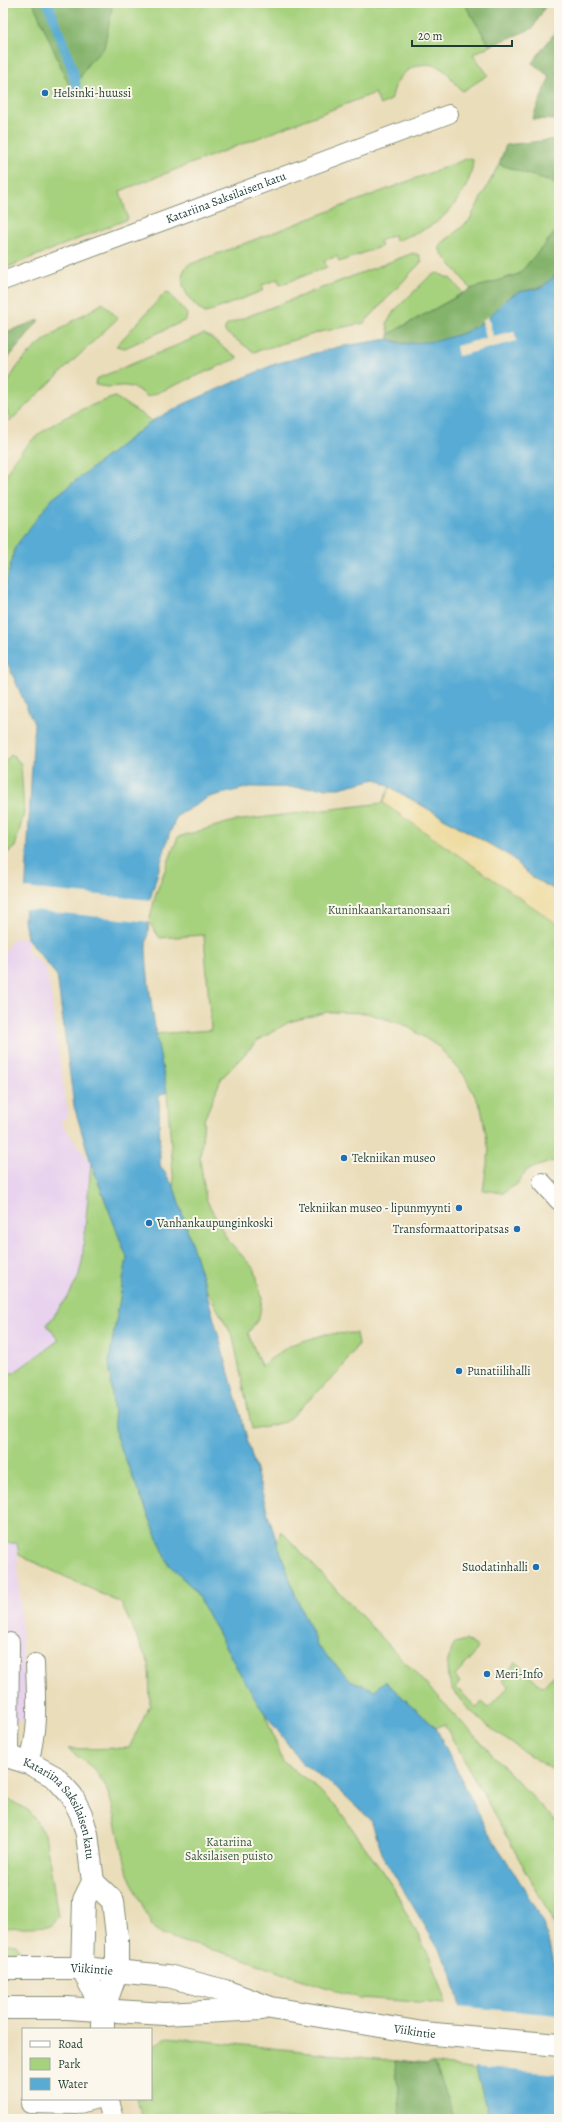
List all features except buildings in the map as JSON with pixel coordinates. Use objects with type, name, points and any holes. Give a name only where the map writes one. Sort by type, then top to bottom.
[{"type":"main road","name":"Katariina Saksilaisen katu","points":[[14,1758],[55,1776],[72,1796],[87,1834],[93,1882],[84,1900],[82,1968]]},
{"type":"main road","name":"Katariina Saksilaisen katu","points":[[93,1882],[113,1901],[117,1936],[118,1971]]},
{"type":"main road","name":"Viikintie","points":[[3,1968],[82,1968],[174,1978],[225,1991],[271,2008],[424,2033],[559,2045]]},
{"type":"main road","points":[[82,1968],[103,2019]]},
{"type":"main road","points":[[103,2019],[118,1971]]},
{"type":"main road","name":"Viikintie","points":[[3,2008],[103,2019],[271,2008]]},
{"type":"main road","points":[[107,2100],[113,2119]]},
{"type":"lane","name":"Katariina Saksilaisen katu","points":[[3,281],[449,114]]},
{"type":"lane","points":[[542,1182],[559,1201]]},
{"type":"lane","points":[[10,1642],[14,1758]]},
{"type":"lane","points":[[14,1758],[35,1739],[37,1722],[35,1663]]},
{"type":"lane","points":[[30,2104],[76,2105],[94,2100]]},
{"type":"shaded area","points":[[27,938],[28,953],[45,967],[50,989],[64,1093],[68,1111],[68,1116],[60,1122],[91,1163],[82,1262],[78,1278],[69,1295],[59,1340],[12,1374],[3,1362],[3,955],[13,939]]},
{"type":"shaded area","points":[[17,1542],[26,1721],[3,1722],[3,1543]]},
{"type":"green space","points":[[3,3],[464,3],[490,46],[473,54],[488,75],[463,91],[445,71],[439,67],[425,64],[419,65],[406,71],[401,76],[394,88],[391,100],[380,105],[375,93],[120,191],[128,219],[3,269]]},
{"type":"green space","points":[[33,3],[109,3],[112,9],[104,48],[88,64],[72,92]]},
{"type":"green space","points":[[464,3],[547,3],[533,28],[490,46]]},
{"type":"green space","points":[[559,27],[559,120],[532,119],[550,77],[532,63]]},
{"type":"green space","points":[[559,139],[559,185],[499,164],[506,145]]},
{"type":"green space","points":[[469,158],[473,160],[472,171],[462,194],[439,220],[424,229],[396,241],[394,235],[379,241],[382,246],[339,262],[337,256],[324,261],[327,267],[280,285],[278,279],[262,285],[264,290],[209,312],[205,313],[199,309],[185,291],[182,277],[188,265]]},
{"type":"green space","points":[[499,164],[559,185],[559,228],[519,274],[471,289],[440,251],[440,245],[469,221]]},
{"type":"green space","points":[[559,228],[559,272],[545,285],[511,296],[485,321],[451,338],[413,344],[389,339],[389,334],[471,289],[519,274]]},
{"type":"green space","points":[[413,253],[419,255],[422,261],[364,323],[320,332],[254,352],[225,332],[225,327],[228,324]]},
{"type":"green space","points":[[437,273],[451,279],[463,293],[389,334],[387,323],[394,311],[429,277]]},
{"type":"green space","points":[[168,292],[187,314],[186,320],[125,348],[116,346],[165,293]]},
{"type":"green space","points":[[103,303],[118,318],[10,421],[5,394],[12,376],[21,362],[46,339]]},
{"type":"green space","points":[[39,320],[7,360],[3,367],[3,333]]},
{"type":"green space","points":[[204,334],[238,358],[148,397],[132,387],[108,387],[95,384],[96,379]]},
{"type":"green space","points":[[115,397],[152,421],[51,500],[3,593],[3,483],[11,466],[21,451],[48,428],[80,410]]},
{"type":"green space","points":[[12,754],[21,764],[24,813],[15,847],[4,856],[3,763]]},
{"type":"green space","name":"Kuninkaankartanonsaari","points":[[390,787],[510,856],[533,878],[559,892],[559,1163],[556,1160],[527,1170],[517,1184],[503,1193],[483,1190],[489,1151],[481,1108],[464,1075],[439,1047],[405,1025],[367,1013],[327,1012],[289,1022],[257,1041],[221,1079],[204,1120],[200,1160],[206,1199],[227,1239],[255,1270],[262,1299],[259,1318],[248,1333],[261,1366],[290,1345],[326,1334],[356,1333],[358,1344],[340,1371],[285,1422],[252,1429],[233,1337],[205,1287],[174,1187],[167,1092],[155,1034],[211,1030],[204,935],[160,938],[149,923],[156,893],[178,837],[234,821],[382,803]]},
{"type":"green space","name":"Katariina Saksilaisen puisto","points":[[91,1163],[127,1258],[109,1361],[116,1437],[169,1565],[194,1589],[237,1668],[266,1716],[283,1762],[315,1786],[339,1810],[393,1887],[431,1960],[446,2004],[359,1998],[270,1969],[239,1957],[183,1942],[162,1934],[152,1926],[128,1874],[112,1805],[105,1785],[93,1768],[68,1749],[129,1748],[150,1705],[149,1664],[121,1603],[19,1555],[17,1543],[3,1543],[3,1362],[12,1374],[59,1340],[47,1325],[69,1295],[78,1278],[82,1262]]},
{"type":"green space","points":[[281,1531],[559,1825],[559,1940],[552,1918],[444,1724],[436,1728],[385,1681],[375,1690],[350,1680],[318,1647],[296,1597],[277,1543]]},
{"type":"green space","points":[[466,1640],[478,1647],[474,1655],[455,1676],[460,1682],[456,1687],[477,1708],[482,1702],[489,1708],[509,1686],[502,1680],[516,1661],[542,1687],[559,1670],[559,1774],[513,1744],[478,1718],[464,1704],[454,1690],[447,1672],[448,1659],[455,1643]]},
{"type":"green space","points":[[3,1796],[29,1811],[45,1834],[58,1916],[51,1926],[3,1928]]},
{"type":"green space","points":[[3,1944],[16,1944],[20,1950],[3,1951]]},
{"type":"green space","points":[[168,2037],[425,2064],[431,2063],[476,2070],[489,2119],[142,2119],[137,2100],[152,2100],[152,2047]]},
{"type":"green space","points":[[395,2061],[425,2064],[433,2062],[455,2119],[401,2119]]},
{"type":"sand","points":[[390,787],[510,856],[533,878],[559,892],[559,925],[383,803]]},
{"type":"water","points":[[559,272],[559,892],[533,878],[510,856],[376,779],[339,788],[250,787],[209,797],[177,816],[169,835],[145,916],[148,924],[146,949],[149,985],[167,1092],[159,1096],[160,1165],[174,1187],[205,1287],[270,1521],[296,1597],[318,1647],[350,1680],[375,1690],[385,1681],[436,1728],[487,1831],[514,1872],[544,1923],[554,1966],[559,1975],[559,2119],[489,2119],[450,1968],[383,1856],[371,1820],[339,1790],[301,1762],[258,1704],[194,1589],[169,1565],[116,1437],[109,1361],[127,1258],[91,1163],[74,1106],[57,976],[27,938],[24,920],[34,724],[3,653],[3,594],[15,547],[51,500],[152,421],[184,404],[275,364],[338,347],[389,339],[401,344],[437,341],[464,333],[485,321],[508,298],[519,292],[541,288]]},
{"type":"pier","points":[[488,316],[493,336],[514,331],[517,341],[458,356],[456,346],[486,338],[482,321]]},
{"type":"pier","points":[[23,888],[152,900],[147,916],[151,922],[22,909]]},
{"type":"pier","points":[[457,2006],[559,2015],[559,2074],[473,2067]]},
{"type":"waterway","points":[[48,3],[72,68],[77,91]]},
{"type":"place","name":"Helsinki-huussi","points":[[45,93]]},
{"type":"place","name":"Tekniikan museo","points":[[344,1158]]},
{"type":"place","name":"Tekniikan museo - lipunmyynti","points":[[459,1208]]},
{"type":"place","name":"Vanhankaupunginkoski","points":[[149,1223]]},
{"type":"place","name":"Transformaattoripatsas","points":[[517,1229]]},
{"type":"place","name":"Punatiilihalli","points":[[459,1371]]},
{"type":"place","name":"Suodatinhalli","points":[[536,1567]]},
{"type":"place","name":"Meri-Info","points":[[487,1674]]}]
